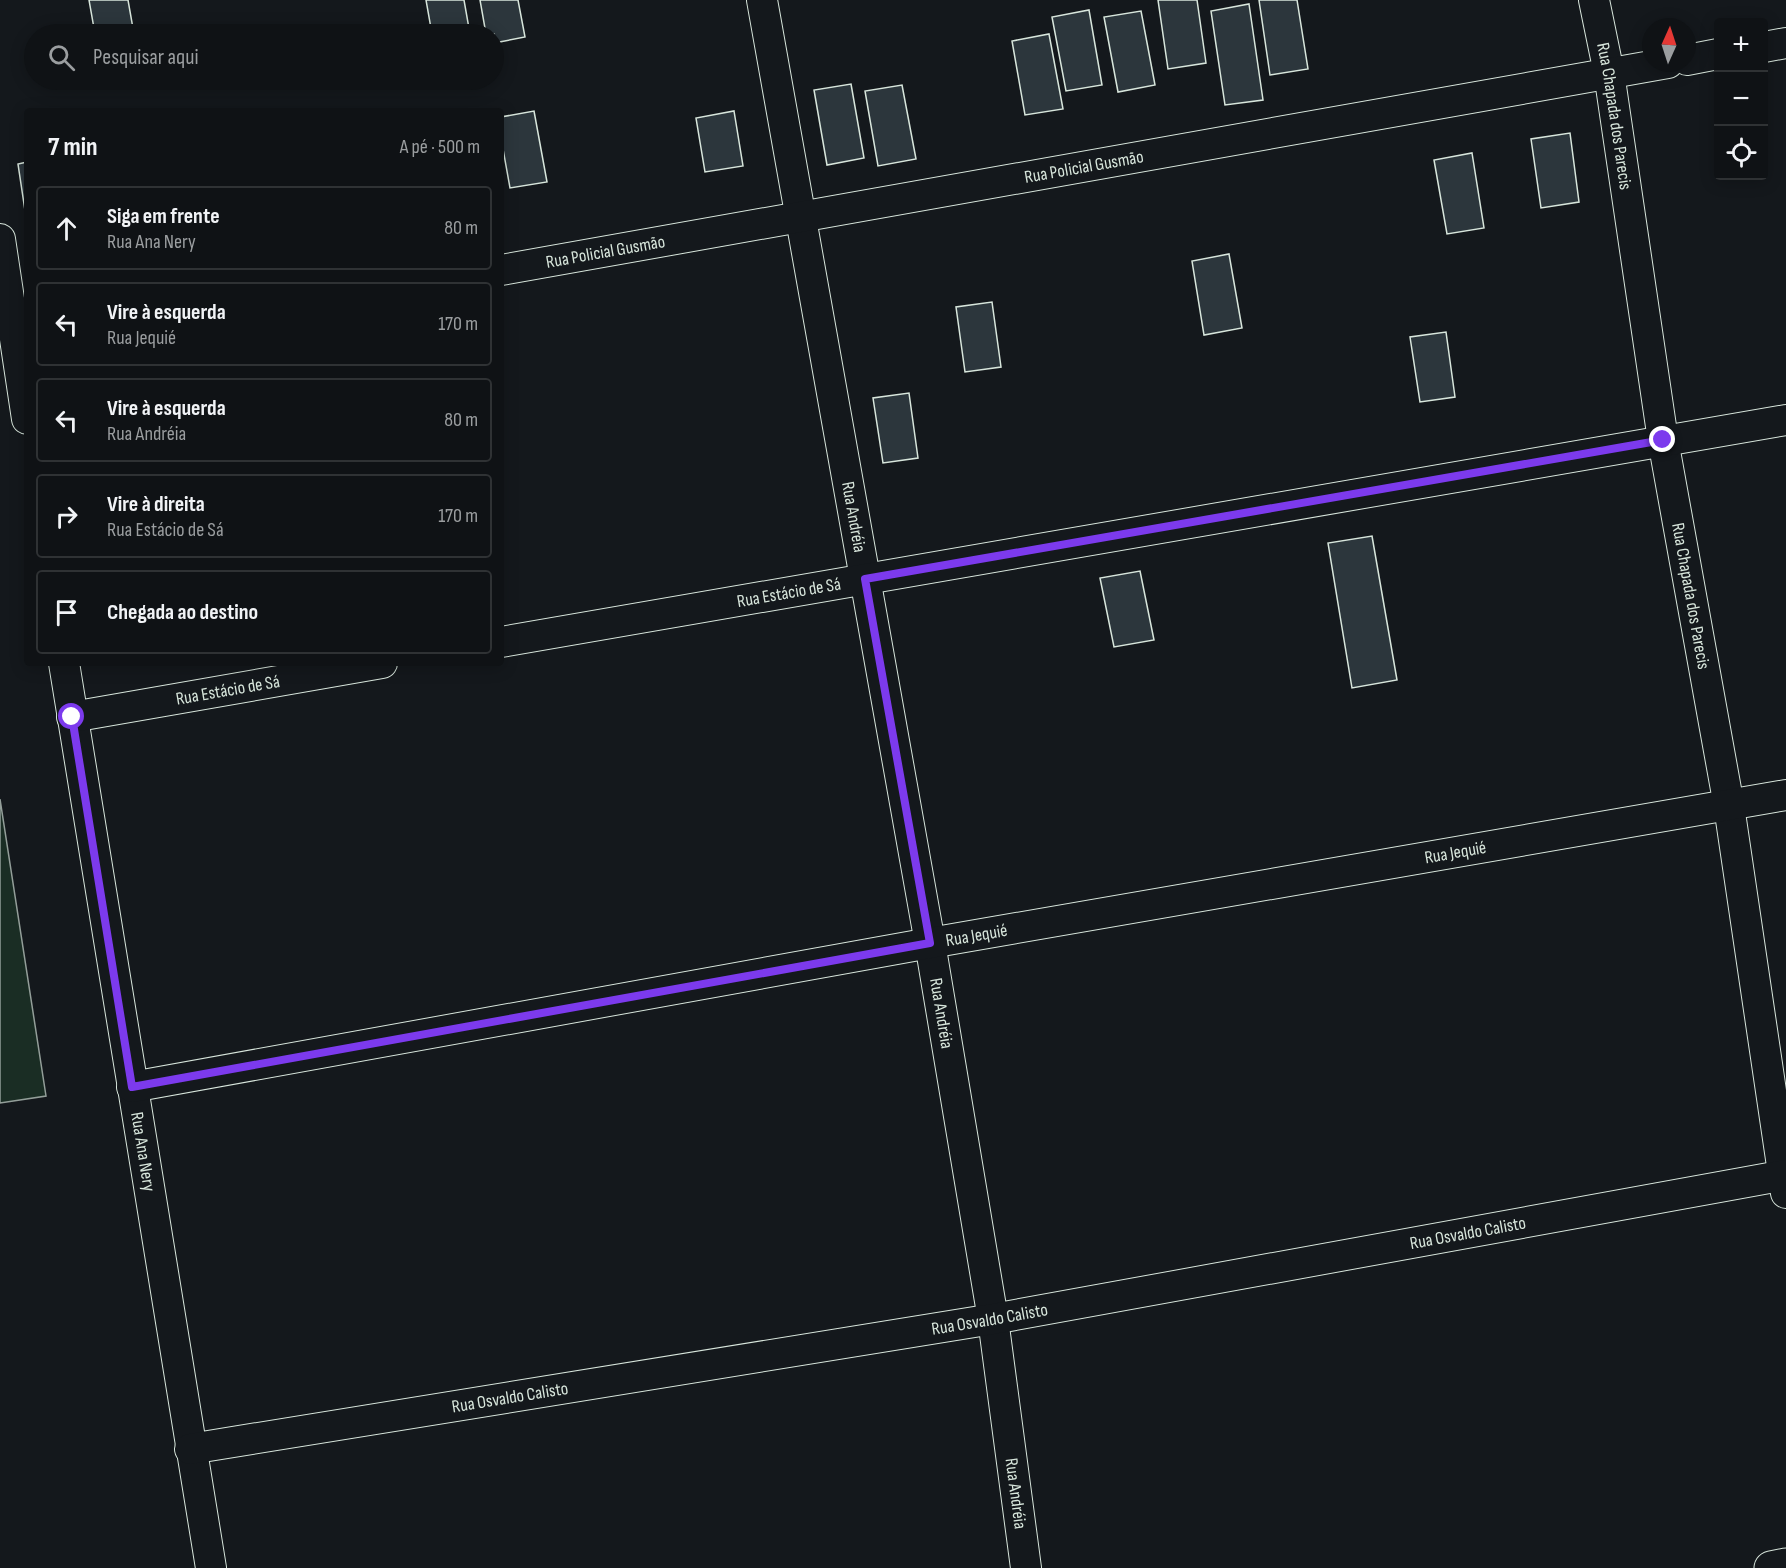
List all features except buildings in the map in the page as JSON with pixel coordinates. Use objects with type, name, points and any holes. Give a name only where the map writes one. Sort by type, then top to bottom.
[{"type":"street","name":"Rua Andréia","points":[[762,0],[930,943],[993,1319],[1026,1568]]},
{"type":"street","name":"Rua Chapada dos Parecis","points":[[1594,0],[1609,73],[1663,440],[1730,806],[1785,1182]]},
{"type":"street","points":[[1768,45],[1786,43]]},
{"type":"street","points":[[1696,58],[1714,55]]},
{"type":"street","name":"Rua Policial Gusmão","points":[[504,269],[802,219],[1642,67]]},
{"type":"street","points":[[0,239],[15,354],[24,403]]},
{"type":"street","name":"Rua Estácio de Sá","points":[[504,641],[1786,420]]},
{"type":"street","name":"Rua Ana Nery","points":[[64,666],[211,1568]]},
{"type":"street","name":"Rua Estácio de Sá","points":[[72,717],[365,666]]},
{"type":"street","name":"Rua Jequié","points":[[132,1087],[930,943],[1786,795]]},
{"type":"street","name":"Rua Osvaldo Calisto","points":[[190,1449],[993,1319],[1785,1182]]},
{"type":"street","points":[[1771,1568],[1786,1565]]},
{"type":"green space","points":[[0,799],[46,1096],[0,1103]]},
{"type":"route","points":[[72,717],[132,1087],[930,943],[865,579],[1663,440]]}]
